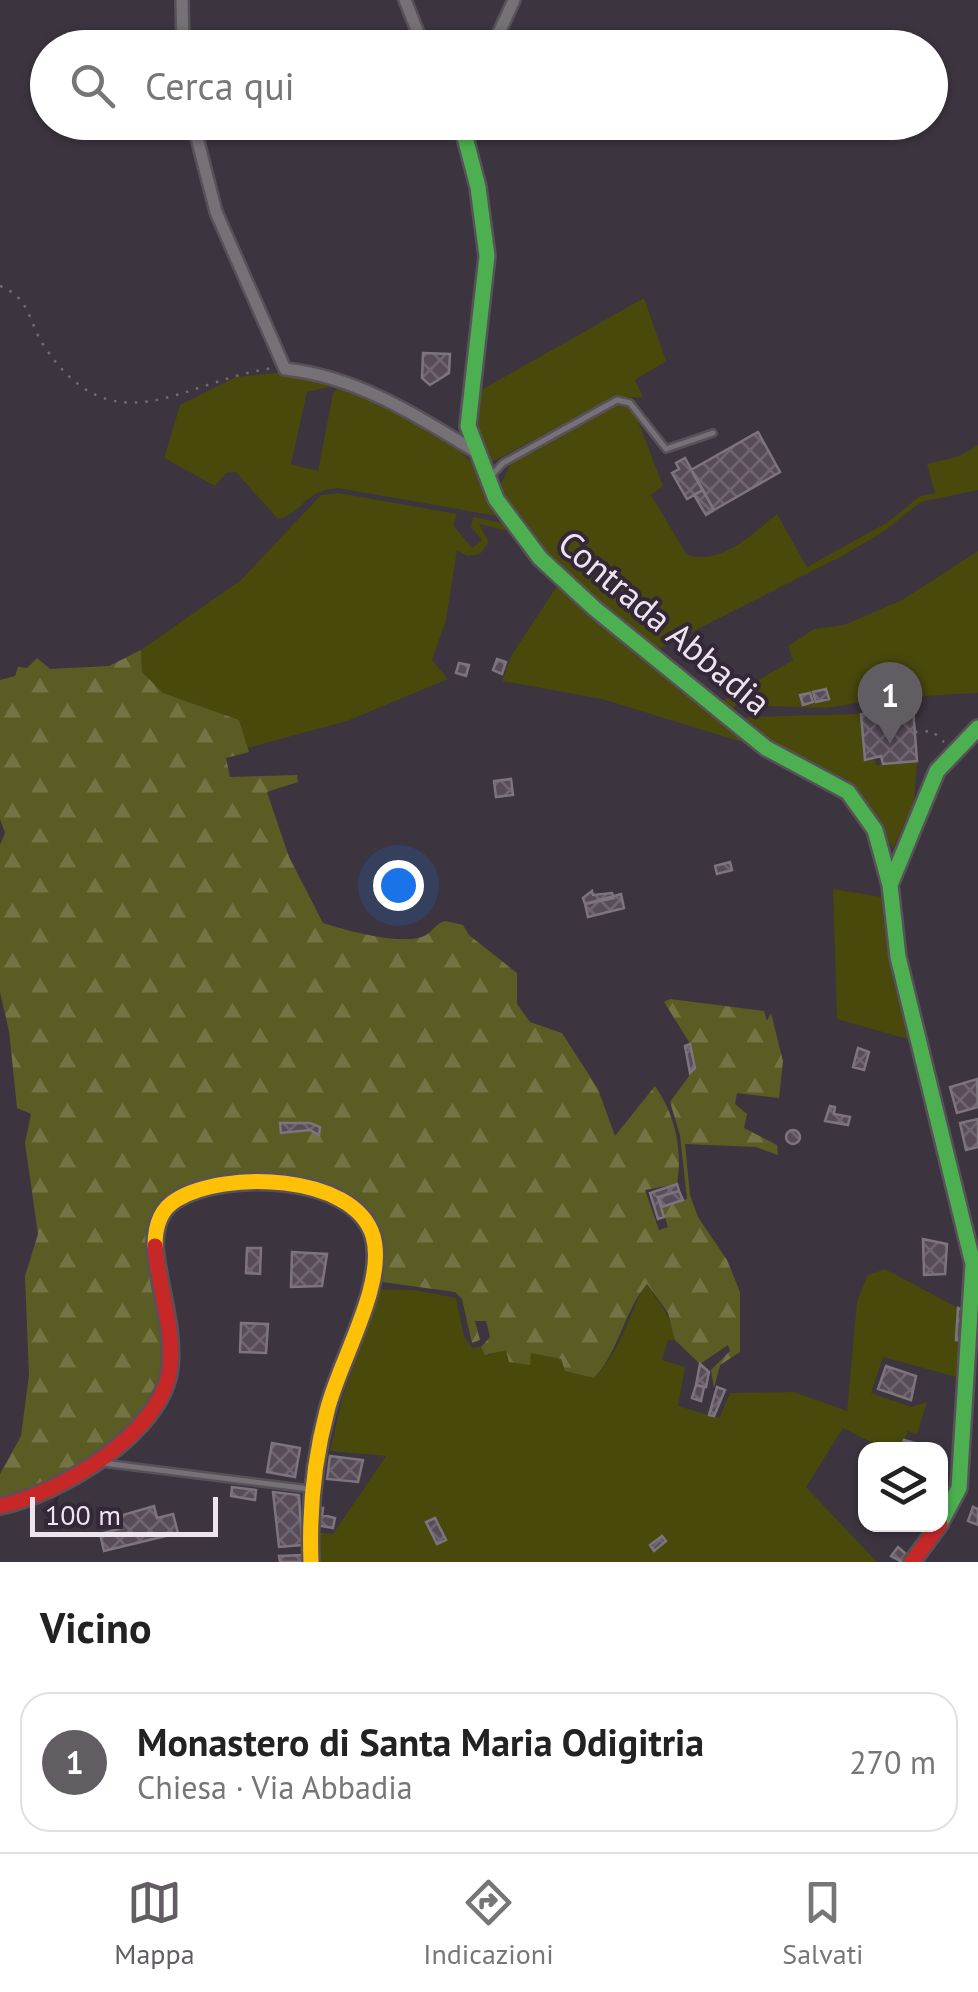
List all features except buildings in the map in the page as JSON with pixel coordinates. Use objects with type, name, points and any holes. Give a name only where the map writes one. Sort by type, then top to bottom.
[{"type":"street","points":[[182,0],[183,30]]},
{"type":"street","points":[[405,0],[417,30]]},
{"type":"street","points":[[500,30],[514,0]]},
{"type":"street","points":[[197,140],[216,212],[285,369],[352,386],[406,409],[474,450]]},
{"type":"street","name":"Contrada Abbadia","points":[[466,140],[478,187],[487,256],[469,390],[468,426],[474,450],[524,542],[582,602],[766,748],[842,786],[859,803],[879,842],[890,886],[898,957],[976,1264],[960,1488],[948,1510]]},
{"type":"street","points":[[890,886],[926,796],[951,752],[978,728]]},
{"type":"street","points":[[0,1506],[100,1463],[133,1436],[168,1380],[172,1339],[154,1250],[162,1212],[193,1190],[294,1185],[330,1190],[350,1201],[368,1221],[376,1251],[373,1274],[338,1369],[312,1489],[311,1562]]},
{"type":"street","name":"Contrada Abbadia","points":[[912,1562],[934,1532]]},
{"type":"lane","points":[[488,479],[504,463],[617,400],[630,403],[666,449],[713,433]]},
{"type":"lane","points":[[100,1463],[312,1489]]},
{"type":"path","points":[[0,286],[11,290],[30,310],[42,344],[78,386],[109,401],[162,400],[194,393],[240,372],[285,369]]},
{"type":"path","points":[[915,732],[932,731],[951,752]]},
{"type":"shaded area","points":[[644,298],[666,361],[635,380],[643,397],[613,398],[486,465],[476,441],[474,394]]},
{"type":"shaded area","points":[[286,372],[333,386],[307,392],[291,464],[318,471],[333,393],[339,387],[443,437],[471,462],[503,517],[338,488],[317,493],[278,519],[236,472],[226,473],[215,486],[164,458],[180,405],[236,377]]},
{"type":"shaded area","points":[[610,406],[633,408],[663,486],[651,495],[687,555],[713,556],[725,552],[777,514],[807,567],[888,522],[920,496],[935,493],[927,464],[960,456],[978,445],[978,490],[921,502],[883,532],[840,557],[650,653],[524,535],[499,488],[511,464]]},
{"type":"shaded area","points":[[339,493],[457,514],[453,525],[472,548],[482,540],[471,527],[473,517],[503,523],[508,531],[479,524],[489,542],[480,554],[467,556],[457,550],[446,620],[432,660],[448,679],[347,721],[248,748],[238,720],[163,693],[142,672],[141,650],[241,580],[321,495]]},
{"type":"shaded area","points":[[978,551],[978,693],[923,696],[922,692],[827,708],[737,705],[729,711],[717,704],[793,660],[788,646],[814,629],[844,625],[902,600]]},
{"type":"shaded area","points":[[557,586],[755,746],[602,699],[502,681],[511,656]]},
{"type":"shaded area","points":[[861,714],[865,759],[874,758],[876,765],[917,761],[914,802],[893,849],[848,780],[776,748],[742,722],[747,717]]},
{"type":"shaded area","points":[[833,889],[882,897],[883,919],[915,1041],[837,1019]]},
{"type":"shaded area","points":[[885,1269],[958,1308],[956,1340],[965,1341],[960,1378],[883,1357],[871,1393],[912,1407],[927,1402],[917,1434],[908,1431],[904,1442],[871,1442],[843,1428],[806,1487],[877,1562],[317,1562],[316,1532],[333,1534],[386,1456],[330,1451],[342,1399],[380,1289],[415,1290],[456,1298],[464,1336],[472,1348],[481,1347],[489,1355],[506,1349],[530,1365],[530,1352],[561,1359],[565,1371],[594,1378],[617,1345],[646,1283],[668,1316],[675,1340],[668,1340],[662,1360],[685,1367],[678,1406],[719,1418],[730,1393],[794,1392],[847,1411],[857,1301],[868,1275]]},
{"type":"green space","points":[[141,650],[142,672],[163,693],[239,720],[249,752],[226,758],[230,777],[297,775],[298,782],[267,792],[289,857],[323,923],[404,939],[426,935],[445,921],[463,925],[469,935],[517,973],[517,1004],[530,1022],[562,1033],[598,1089],[615,1136],[655,1086],[672,1120],[679,1158],[677,1184],[645,1190],[659,1230],[668,1227],[662,1207],[687,1199],[680,1135],[670,1102],[695,1068],[691,1045],[664,1002],[670,999],[764,1011],[767,1021],[771,1013],[783,1061],[779,1098],[737,1093],[735,1104],[747,1114],[744,1128],[777,1145],[778,1155],[756,1147],[685,1144],[690,1195],[698,1217],[727,1260],[740,1292],[740,1352],[720,1365],[714,1388],[711,1370],[730,1351],[728,1345],[700,1364],[675,1340],[668,1313],[647,1284],[610,1356],[594,1378],[565,1371],[561,1359],[531,1353],[530,1365],[509,1362],[506,1350],[485,1355],[481,1347],[490,1337],[486,1321],[475,1321],[480,1340],[472,1343],[462,1299],[455,1292],[382,1282],[381,1245],[366,1220],[318,1190],[193,1185],[174,1193],[150,1225],[147,1238],[164,1342],[161,1372],[150,1401],[102,1455],[0,1502],[0,1474],[21,1436],[29,1375],[25,1276],[38,1234],[25,1143],[31,1114],[17,1108],[9,1031],[0,992],[0,845],[5,833],[0,819],[0,680],[15,676],[18,667],[27,668],[37,658],[50,669],[109,666]]},
{"type":"traffic: fast","points":[[466,140],[478,187],[487,256],[468,426],[496,499],[540,558],[594,608],[766,748],[848,792],[875,830],[890,885]]},
{"type":"traffic: fast","points":[[948,1509],[959,1488],[973,1264],[898,957],[890,885],[937,771],[978,728]]},
{"type":"traffic: slow","points":[[155,1246],[159,1220],[176,1200],[197,1190],[254,1182],[315,1189],[341,1200],[361,1215],[373,1236],[376,1255],[368,1299],[333,1391],[319,1448],[311,1562]]},
{"type":"traffic: jam","points":[[0,1506],[50,1489],[78,1474],[105,1457],[149,1415],[163,1391],[171,1351],[155,1246]]},
{"type":"traffic: jam","points":[[912,1562],[934,1532]]},
{"type":"place","name":"Monastero di Santa Maria Odigitria","points":[[890,744]]}]
